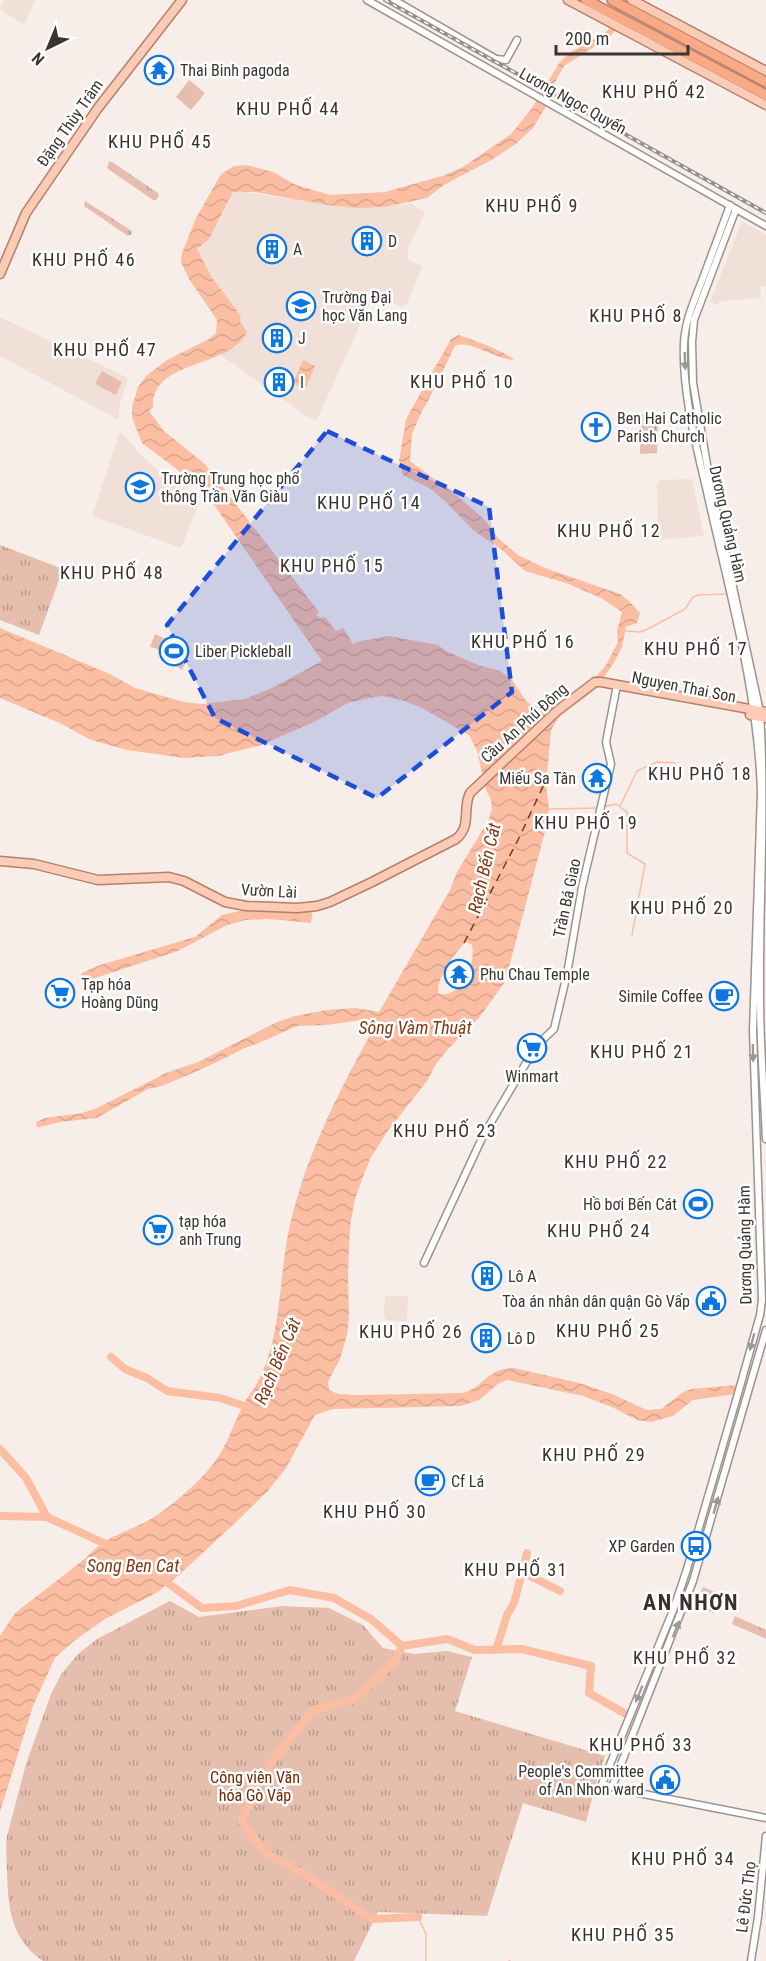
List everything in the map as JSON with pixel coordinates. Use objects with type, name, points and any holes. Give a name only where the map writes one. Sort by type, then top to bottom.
[{"type":"highway","points":[[612,0],[653,16],[766,82]]},
{"type":"highway","points":[[582,2],[704,68],[766,95]]},
{"type":"main road","name":"Đặng Thùy Trâm","points":[[0,274],[26,213],[98,108],[182,0]]},
{"type":"main road","points":[[568,0],[582,2]]},
{"type":"main road","points":[[632,0],[653,16],[766,71]]},
{"type":"main road","points":[[704,68],[766,105]]},
{"type":"main road","name":"Nguyen Thai Son","points":[[601,684],[760,715]]},
{"type":"main road","name":"Cầu An Phú Đông","points":[[471,794],[559,715],[601,684]]},
{"type":"main road","name":"Vườn Lài","points":[[0,861],[34,864],[98,880],[169,877],[184,881],[225,903],[267,907],[309,907],[330,902],[370,884],[456,839],[466,827],[466,806],[471,794]]},
{"type":"street","name":"Lương Ngọc Quyến","points":[[367,0],[766,226]]},
{"type":"street","points":[[394,0],[496,59],[506,60],[517,40]]},
{"type":"street","name":"Dương Quảng Hàm","points":[[612,1787],[602,1784],[674,1608],[763,1315],[754,1068],[761,792],[760,715],[706,476],[693,383],[691,320],[733,207]]},
{"type":"street","name":"Trần Bá Giao","points":[[424,1263],[483,1136],[536,1046],[554,1029],[567,974],[582,887],[612,764],[606,742],[616,687]]},
{"type":"street","name":"Dương Quảng Hàm","points":[[757,995],[766,1139]]},
{"type":"street","points":[[765,1820],[612,1787],[693,1581],[766,1330]]},
{"type":"street","name":"Lê Đức Thọ","points":[[751,1961],[766,1836]]},
{"type":"highlighted area","points":[[327,431],[489,507],[512,692],[377,798],[215,718],[167,625]]},
{"type":"shaded area","points":[[4,0],[35,0],[24,25],[0,9]]},
{"type":"shaded area","name":"Trường Đại học Văn Lang","points":[[239,191],[290,199],[385,207],[411,203],[425,213],[408,249],[407,259],[423,266],[406,305],[402,307],[374,294],[317,420],[312,420],[219,354],[237,346],[247,332],[240,321],[240,315],[211,276],[197,249],[209,239],[229,202],[230,195]]},
{"type":"shaded area","points":[[742,221],[766,235],[766,286],[760,287],[761,298],[720,301],[717,305],[710,302]]},
{"type":"shaded area","points":[[0,317],[128,378],[119,407],[119,420],[0,356]]},
{"type":"shaded area","name":"Trường Trung học phổ thông Trần Văn Giàu","points":[[120,431],[142,456],[163,474],[162,478],[174,483],[198,506],[181,548],[92,516]]},
{"type":"shaded area","points":[[692,479],[704,536],[658,540],[657,484],[660,480]]},
{"type":"shaded area","points":[[385,1296],[408,1296],[407,1322],[386,1320]]},
{"type":"green space","points":[[189,80],[205,93],[191,110],[176,97]]},
{"type":"green space","points":[[109,162],[158,193],[159,196],[153,200],[108,169]]},
{"type":"green space","points":[[85,201],[132,231],[132,234],[128,236],[84,206]]},
{"type":"green space","points":[[102,371],[122,382],[116,395],[95,384]]},
{"type":"green space","points":[[641,414],[658,416],[657,453],[640,454]]},
{"type":"green space","points":[[0,545],[63,569],[39,635],[0,620]]},
{"type":"green space","name":"Liber Pickleball","points":[[155,634],[177,644],[174,648],[189,655],[182,670],[170,662],[173,656],[170,652],[150,647]]},
{"type":"green space","points":[[703,1587],[721,1595],[714,1613],[699,1606],[697,1601]]},
{"type":"green space","name":"Công viên Văn hóa Gò Vấp","points":[[170,1601],[199,1617],[282,1606],[329,1608],[363,1625],[383,1648],[414,1654],[447,1651],[472,1657],[455,1711],[605,1756],[586,1822],[523,1803],[487,1916],[378,1912],[354,1961],[43,1961],[20,1937],[10,1910],[8,1895],[7,1836],[26,1764],[51,1694],[62,1673],[78,1654],[97,1639]]},
{"type":"green space","points":[[735,1616],[766,1630],[766,1639],[732,1624]]},
{"type":"water","points":[[616,0],[623,0],[617,29],[608,38],[564,66],[554,84],[548,103],[533,128],[517,143],[493,159],[444,185],[427,198],[385,207],[356,208],[254,192],[233,192],[209,239],[197,249],[211,276],[241,316],[240,321],[247,332],[229,351],[173,374],[155,393],[153,407],[149,411],[164,431],[205,464],[319,612],[317,615],[320,618],[325,617],[336,631],[343,628],[353,644],[389,636],[438,645],[478,665],[500,671],[512,680],[526,701],[532,705],[570,701],[582,693],[606,665],[618,642],[617,631],[622,612],[601,598],[566,583],[525,571],[502,550],[473,530],[431,489],[403,475],[399,461],[406,419],[451,339],[458,335],[488,346],[514,360],[467,345],[455,346],[412,434],[410,461],[484,519],[498,538],[518,555],[545,568],[620,594],[640,613],[637,623],[626,627],[622,647],[596,689],[559,717],[551,730],[546,786],[549,809],[547,824],[505,982],[479,1018],[436,1064],[427,1081],[387,1132],[370,1159],[355,1199],[350,1227],[347,1335],[340,1359],[328,1382],[329,1390],[338,1394],[358,1395],[462,1393],[476,1387],[497,1371],[514,1368],[579,1383],[612,1394],[647,1410],[661,1409],[683,1392],[692,1389],[736,1385],[735,1394],[693,1400],[673,1416],[651,1422],[637,1420],[583,1396],[507,1380],[498,1384],[479,1400],[461,1406],[333,1409],[315,1415],[286,1468],[267,1492],[234,1524],[158,1592],[105,1619],[55,1658],[33,1706],[0,1812],[0,1636],[15,1613],[101,1544],[151,1519],[167,1508],[200,1478],[218,1457],[246,1400],[256,1385],[271,1347],[279,1307],[286,1245],[304,1176],[323,1128],[372,1027],[367,1019],[327,1025],[297,1026],[162,1086],[148,1089],[97,1118],[60,1122],[40,1127],[37,1127],[36,1122],[45,1118],[82,1113],[97,1108],[166,1073],[198,1062],[277,1022],[295,1016],[356,1008],[379,1012],[450,890],[457,872],[488,821],[492,809],[477,751],[469,735],[422,708],[402,700],[382,696],[348,703],[314,722],[261,745],[218,756],[184,758],[127,750],[91,740],[62,724],[0,698],[0,628],[110,674],[135,688],[184,702],[202,704],[245,699],[272,688],[322,661],[210,499],[195,483],[142,443],[132,418],[132,407],[138,387],[146,376],[167,360],[209,339],[216,333],[217,320],[189,279],[181,262],[182,253],[196,218],[221,174],[234,166],[247,165],[273,172],[296,185],[330,195],[385,192],[445,175],[463,167],[511,134],[532,108],[559,63],[569,53],[605,33],[611,26]],"holes":[[[466,942],[472,945],[472,961],[466,978],[454,991],[439,994],[440,982],[452,959]]]},
{"type":"water","points":[[303,360],[315,366],[305,389],[293,383]]},
{"type":"water","points":[[313,908],[311,923],[269,919],[245,920],[225,926],[178,951],[83,982],[78,980],[82,973],[100,965],[195,937],[222,915],[248,909]]},
{"type":"waterway","points":[[626,631],[640,632],[648,629],[685,609],[693,597],[698,595],[727,594]]},
{"type":"waterway","points":[[620,806],[637,771],[657,762],[675,763]]},
{"type":"waterway","points":[[603,807],[616,804],[627,812],[627,853],[645,864],[632,935]]},
{"type":"waterway","points":[[549,809],[599,808]]},
{"type":"waterway","name":"Rạch Bến Cát","points":[[111,1357],[125,1369],[147,1378],[167,1391],[220,1398],[254,1409]]},
{"type":"waterway","points":[[0,1449],[26,1478],[47,1517]]},
{"type":"waterway","name":"Song Ben Cat","points":[[0,1516],[47,1517],[110,1546]]},
{"type":"waterway","points":[[496,1650],[507,1615],[514,1603],[527,1553]]},
{"type":"waterway","points":[[522,1572],[560,1591]]},
{"type":"waterway","name":"Song Ben Cat","points":[[161,1578],[202,1608],[236,1606],[290,1590],[334,1598],[371,1619],[402,1646],[395,1662],[353,1700],[313,1710],[270,1764],[241,1821],[266,1853],[302,1873],[373,1919],[418,1917]]},
{"type":"waterway","points":[[402,1646],[447,1639],[475,1650],[522,1649],[591,1666],[589,1693],[624,1713]]},
{"type":"waterway","points":[[418,1917],[426,1934],[426,1961]]},
{"type":"ferry route","points":[[464,943],[519,838],[546,780]]},
{"type":"railway","points":[[385,0],[766,213]]},
{"type":"place","name":"Thai Binh pagoda","points":[[159,70]]},
{"type":"place","name":"D","points":[[367,241]]},
{"type":"place","name":"A","points":[[272,249]]},
{"type":"place","name":"Trường Đại học Văn Lang","points":[[301,306]]},
{"type":"place","name":"J","points":[[277,338]]},
{"type":"place","name":"I","points":[[279,382]]},
{"type":"place","name":"Ben Hai Catholic Parish Church","points":[[596,427]]},
{"type":"place","name":"Trường Trung học phổ thông Trần Văn Giàu","points":[[140,487]]},
{"type":"place","name":"Liber Pickleball","points":[[174,651]]},
{"type":"place","name":"Miếu Sa Tân","points":[[597,778]]},
{"type":"place","name":"Phu Chau Temple","points":[[459,974]]},
{"type":"place","name":"Tạp hóa Hoàng Dũng","points":[[60,993]]},
{"type":"place","name":"Simile Coffee","points":[[724,996]]},
{"type":"place","name":"Winmart","points":[[532,1048]]},
{"type":"place","name":"Hồ bơi Bến Cát","points":[[698,1204]]},
{"type":"place","name":"tạp hóa anh Trung","points":[[158,1230]]},
{"type":"place","name":"Lô A","points":[[487,1276]]},
{"type":"place","name":"Tòa án nhân dân quận Gò Vấp","points":[[711,1301]]},
{"type":"place","name":"Lô D","points":[[486,1338]]},
{"type":"place","name":"Cf Lá","points":[[430,1481]]},
{"type":"place","name":"XP Garden","points":[[696,1546]]},
{"type":"place","name":"People's Committee of An Nhon ward","points":[[665,1780]]},
{"type":"district","name":"KHU PHỐ 42","points":[[654,91]]},
{"type":"district","name":"KHU PHỐ 44","points":[[288,108]]},
{"type":"district","name":"KHU PHỐ 45","points":[[160,141]]},
{"type":"district","name":"KHU PHỐ 9","points":[[532,205]]},
{"type":"district","name":"KHU PHỐ 46","points":[[84,259]]},
{"type":"district","name":"KHU PHỐ 8","points":[[636,315]]},
{"type":"district","name":"KHU PHỐ 47","points":[[105,349]]},
{"type":"district","name":"KHU PHỐ 10","points":[[462,381]]},
{"type":"district","name":"KHU PHỐ 14","points":[[369,502]]},
{"type":"district","name":"KHU PHỐ 12","points":[[609,530]]},
{"type":"district","name":"KHU PHỐ 15","points":[[332,565]]},
{"type":"district","name":"KHU PHỐ 48","points":[[112,572]]},
{"type":"district","name":"KHU PHỐ 16","points":[[523,641]]},
{"type":"district","name":"KHU PHỐ 17","points":[[696,648]]},
{"type":"district","name":"KHU PHỐ 18","points":[[700,773]]},
{"type":"district","name":"KHU PHỐ 19","points":[[586,822]]},
{"type":"district","name":"KHU PHỐ 20","points":[[682,907]]},
{"type":"district","name":"KHU PHỐ 21","points":[[642,1051]]},
{"type":"district","name":"KHU PHỐ 23","points":[[445,1130]]},
{"type":"district","name":"KHU PHỐ 22","points":[[616,1161]]},
{"type":"district","name":"KHU PHỐ 24","points":[[599,1230]]},
{"type":"district","name":"KHU PHỐ 25","points":[[608,1330]]},
{"type":"district","name":"KHU PHỐ 26","points":[[411,1331]]},
{"type":"district","name":"KHU PHỐ 29","points":[[594,1454]]},
{"type":"district","name":"KHU PHỐ 30","points":[[375,1511]]},
{"type":"district","name":"KHU PHỐ 31","points":[[516,1569]]},
{"type":"district","name":"AN NHƠN","points":[[691,1602]]},
{"type":"district","name":"KHU PHỐ 32","points":[[685,1657]]},
{"type":"district","name":"KHU PHỐ 33","points":[[641,1744]]},
{"type":"district","name":"KHU PHỐ 34","points":[[683,1858]]},
{"type":"district","name":"KHU PHỐ 35","points":[[623,1934]]},
{"type":"water label","name":"Sông Vàm Thuật","points":[[415,1027]]}]
